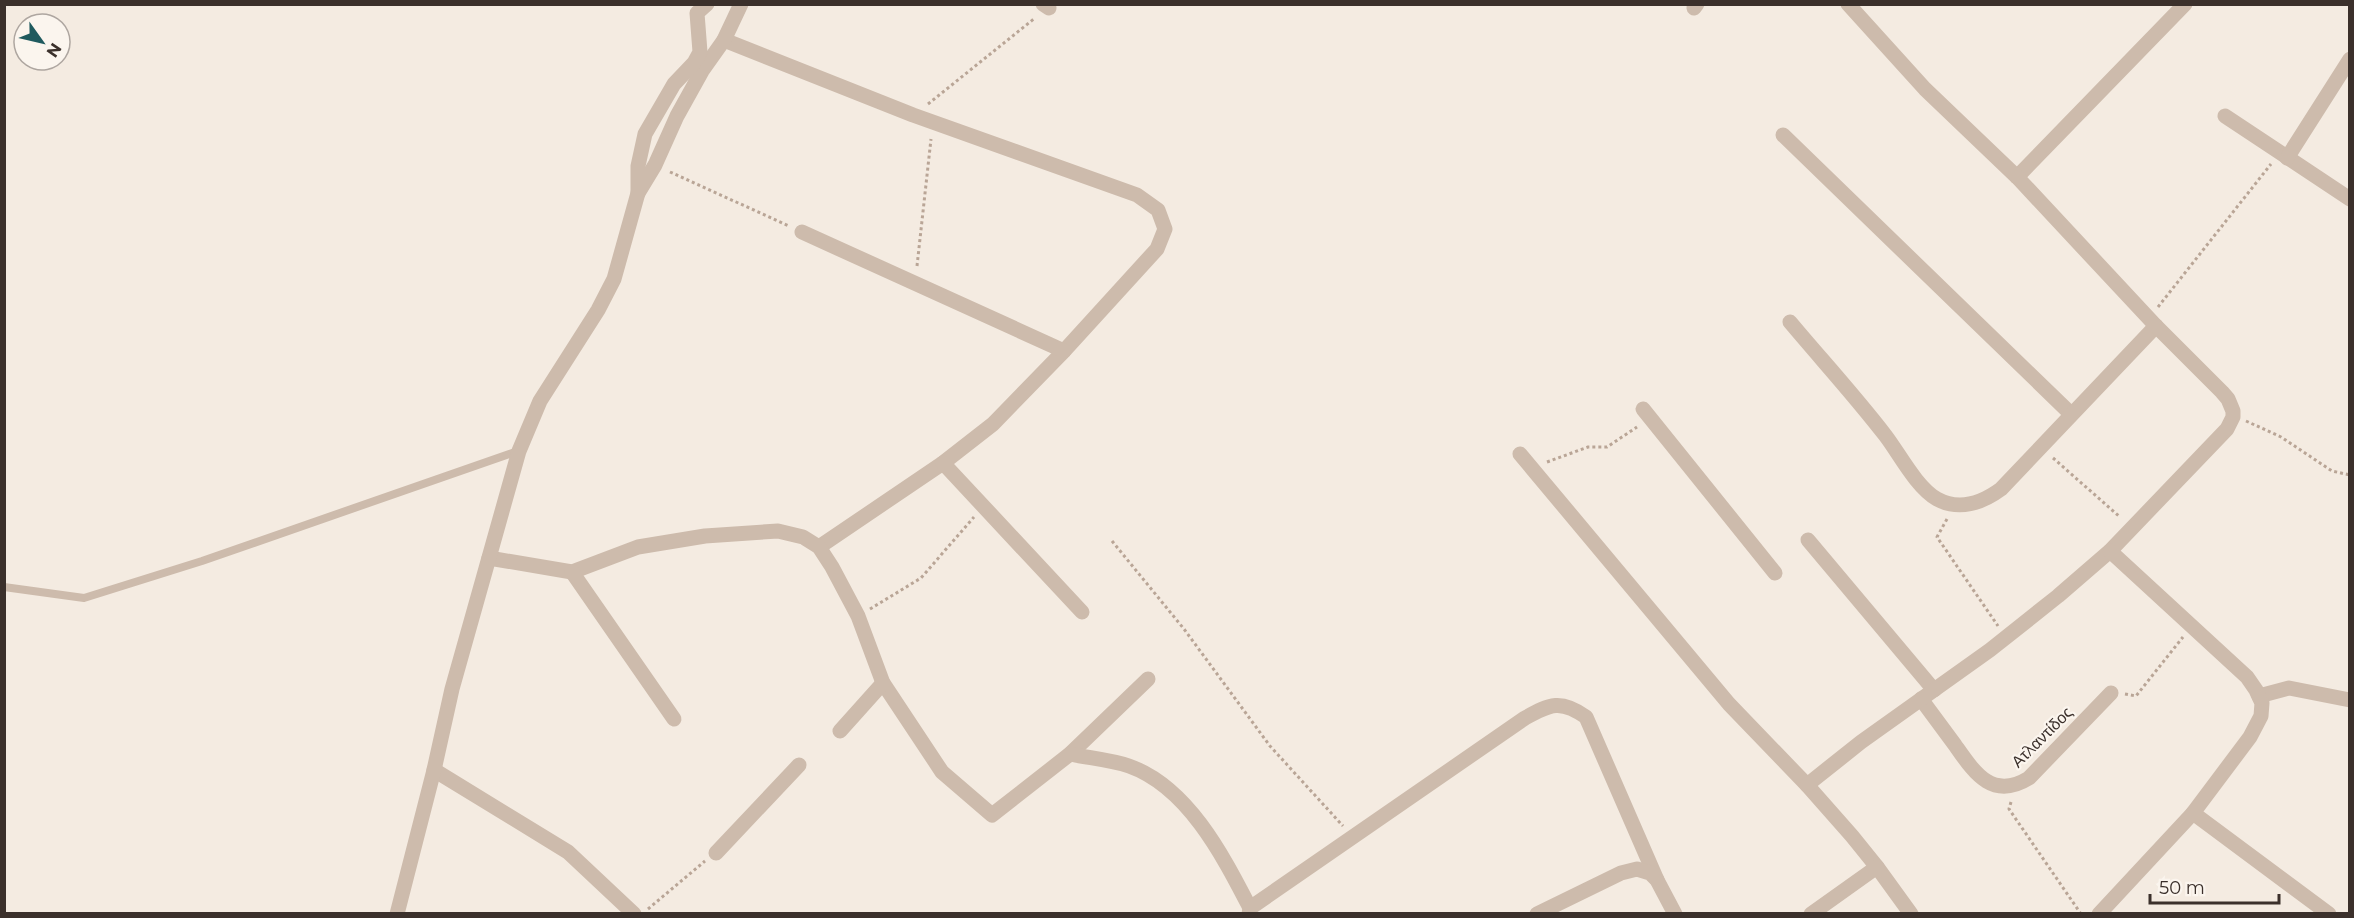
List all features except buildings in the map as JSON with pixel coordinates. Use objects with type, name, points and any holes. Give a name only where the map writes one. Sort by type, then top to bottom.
[{"type":"street","points":[[638,193],[655,165],[698,68],[700,52],[697,13],[707,4]]},
{"type":"street","points":[[397,914],[452,689],[519,451],[540,401],[598,310],[614,279],[638,193],[638,166],[645,134],[674,84],[698,68],[724,40],[741,4]]},
{"type":"street","points":[[1807,785],[1861,742],[2006,638],[2110,551],[2227,429],[2233,417],[2228,399],[2152,322],[2017,177],[1925,89],[1848,4]]},
{"type":"street","points":[[2017,177],[2185,4]]},
{"type":"street","points":[[724,40],[913,115],[1137,195],[1158,210],[1165,229],[1157,249],[1064,351],[993,424],[943,463],[819,547]]},
{"type":"street","points":[[2283,155],[2349,59]]},
{"type":"street","points":[[2225,116],[2349,199]]},
{"type":"street","points":[[1783,135],[2071,414]]},
{"type":"street","points":[[802,232],[1064,351]]},
{"type":"street","points":[[1790,322],[1871,417],[1925,489],[1937,499],[1954,504],[1973,503],[1992,496],[2001,489],[2152,322]]},
{"type":"street","points":[[1647,413],[1775,573]]},
{"type":"street","points":[[1520,454],[1729,704],[1807,785],[1877,867],[1911,914]]},
{"type":"street","points":[[943,463],[1082,612]]},
{"type":"street","points":[[489,558],[572,572],[638,547],[705,536],[778,531],[803,537],[819,547],[832,567],[858,616],[883,683],[942,772],[992,815],[1070,754],[1148,679]]},
{"type":"street","name":"Ατλαντίδος","points":[[1808,540],[1928,695],[1981,778],[1996,785],[2015,785],[2036,772],[2111,693]]},
{"type":"street","points":[[2099,914],[2193,813],[2255,730],[2261,716],[2259,696],[2247,677],[2110,551]]},
{"type":"street","points":[[572,572],[674,719]]},
{"type":"street","points":[[840,731],[883,683]]},
{"type":"street","points":[[2259,696],[2289,688],[2349,700]]},
{"type":"street","points":[[1070,754],[1128,766],[1155,779],[1170,790],[1183,803],[1218,849],[1250,910],[1525,718],[1544,707],[1558,704],[1573,708],[1586,717],[1657,880],[1675,914]]},
{"type":"street","points":[[716,853],[799,765]]},
{"type":"street","points":[[434,770],[568,852],[634,914]]},
{"type":"street","points":[[2193,813],[2329,914]]},
{"type":"street","points":[[1811,914],[1877,867]]},
{"type":"street","points":[[1537,914],[1626,871],[1643,870],[1657,880]]},
{"type":"lane","points":[[4,587],[84,598],[202,561],[519,451]]},
{"type":"path","points":[[913,115],[1046,6]]},
{"type":"path","points":[[915,283],[933,122]]},
{"type":"path","points":[[2152,322],[2219,232],[2283,155]]},
{"type":"path","points":[[655,165],[802,232]]},
{"type":"path","points":[[1531,467],[1588,447],[1606,447],[1647,413]]},
{"type":"path","points":[[2233,417],[2258,425],[2295,445],[2332,471],[2349,475]]},
{"type":"path","points":[[2040,447],[2132,528]]},
{"type":"path","points":[[1954,504],[1937,537],[2006,638]]},
{"type":"path","points":[[858,616],[921,578],[983,506]]},
{"type":"path","points":[[1112,541],[1184,630],[1270,746],[1354,838]]},
{"type":"path","points":[[2111,693],[2136,696],[2192,626]]},
{"type":"path","points":[[2015,785],[2009,809],[2081,914]]},
{"type":"path","points":[[642,914],[716,853]]}]
